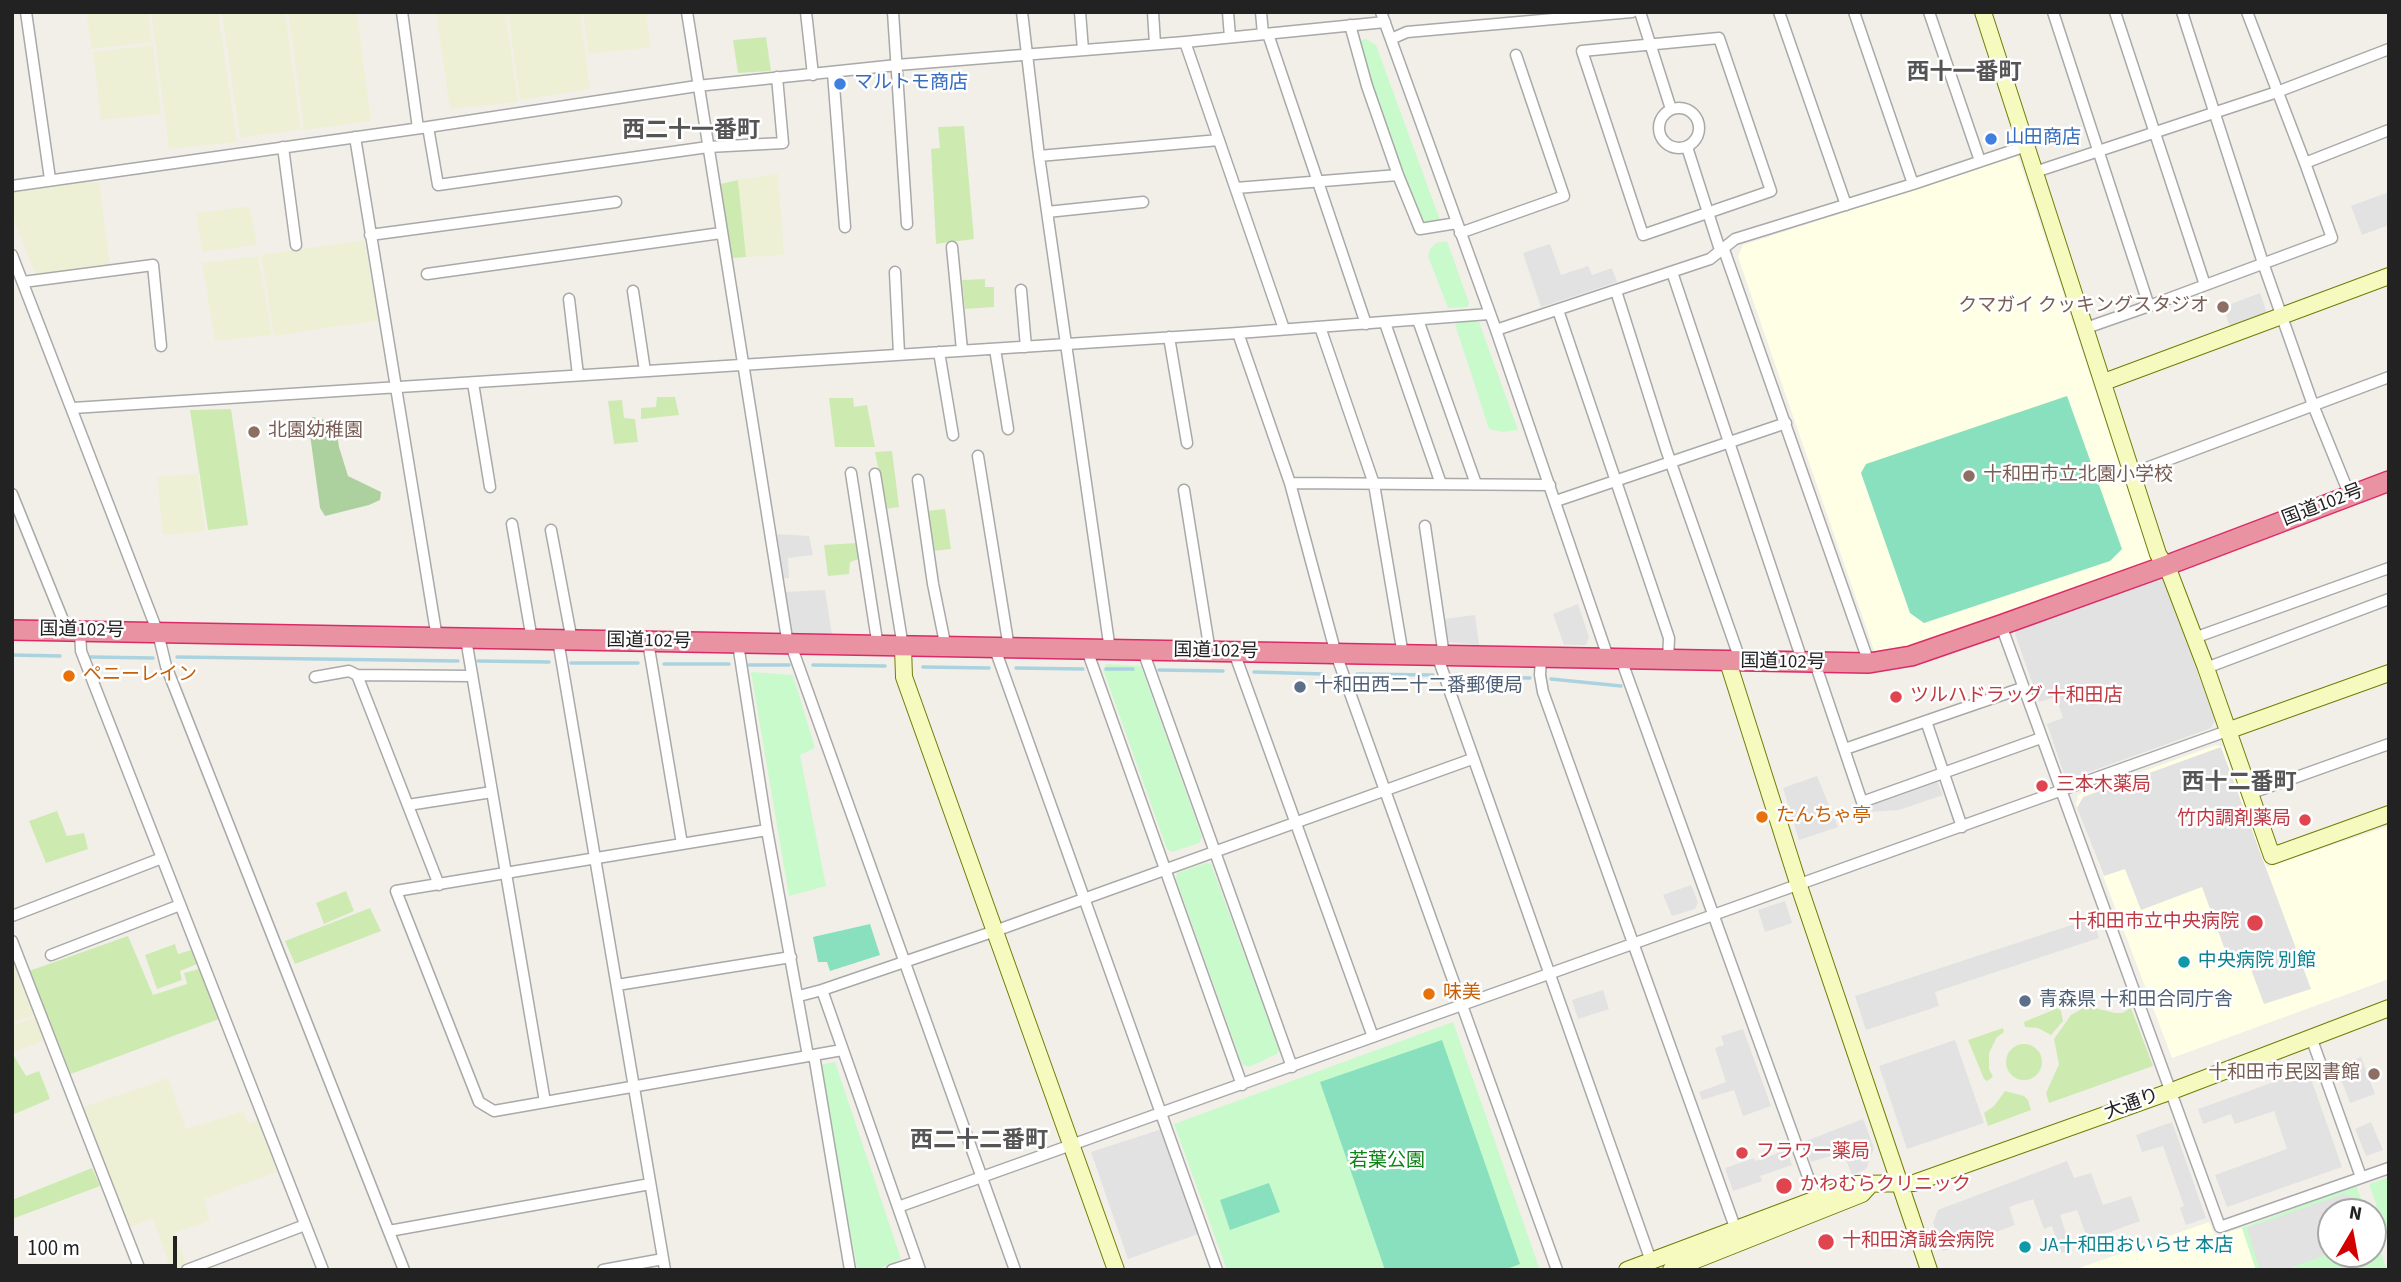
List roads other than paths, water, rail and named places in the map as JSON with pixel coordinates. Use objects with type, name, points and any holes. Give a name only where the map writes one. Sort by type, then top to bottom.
[{"type":"highway","name":"国道102号","points":[[12,630],[1870,663],[1911,656],[2001,625],[2389,481]]},
{"type":"street","points":[[26,12],[50,179]]},
{"type":"street","points":[[402,12],[423,128],[438,185],[708,147],[783,144],[777,77]]},
{"type":"street","points":[[687,12],[790,645],[1015,1270]]},
{"type":"street","points":[[806,12],[813,75]]},
{"type":"street","points":[[893,12],[907,224]]},
{"type":"street","points":[[1023,12],[1039,156],[1110,650]]},
{"type":"street","points":[[1080,12],[1083,50]]},
{"type":"street","points":[[1153,12],[1155,44]]},
{"type":"street","points":[[1228,12],[1230,37]]},
{"type":"street","points":[[1261,12],[1266,34],[1366,324]]},
{"type":"street","points":[[1391,39],[1407,32],[1632,12]]},
{"type":"street","points":[[1640,12],[1671,109]]},
{"type":"street","points":[[1779,12],[1846,205]]},
{"type":"street","points":[[1854,12],[1913,184]]},
{"type":"street","points":[[1929,12],[1979,161]]},
{"type":"street","points":[[1983,12],[2158,554],[2206,668],[2272,856],[2389,814]]},
{"type":"street","points":[[2053,12],[2149,306]]},
{"type":"street","points":[[2115,12],[2205,285]]},
{"type":"street","points":[[2182,12],[2281,316],[2350,496]]},
{"type":"street","points":[[2086,328],[2332,238],[2247,12]]},
{"type":"street","points":[[12,186],[697,86],[897,65],[1266,34],[1350,25],[1385,15],[1391,39],[1550,485],[1714,915],[1816,1199]]},
{"type":"street","points":[[1350,25],[1367,86],[1420,229],[1459,228],[1564,196],[1516,55]]},
{"type":"street","points":[[1719,38],[1771,191],[1643,235],[1582,51],[1651,44],[1719,38]]},
{"type":"street","points":[[1185,42],[1284,329]]},
{"type":"street","points":[[2035,172],[2277,92],[2389,49]]},
{"type":"street","points":[[833,73],[845,227]]},
{"type":"street","points":[[1678,107],[1692,112],[1699,124],[1697,138],[1686,147],[1680,149],[1668,145],[1660,136],[1658,129],[1661,117],[1671,109],[1678,107]]},
{"type":"street","points":[[2305,163],[2389,130]]},
{"type":"street","points":[[355,137],[437,638]]},
{"type":"street","points":[[1039,156],[1219,140]]},
{"type":"street","points":[[1496,330],[1710,259],[1735,239],[2026,146]]},
{"type":"street","points":[[283,147],[296,245]]},
{"type":"street","points":[[1686,147],[1707,213],[1786,423],[1870,663]]},
{"type":"street","points":[[1236,188],[1398,175]]},
{"type":"street","points":[[370,235],[616,202]]},
{"type":"street","points":[[1047,212],[1143,202]]},
{"type":"street","points":[[428,274],[721,233]]},
{"type":"street","points":[[952,247],[962,350]]},
{"type":"street","points":[[12,255],[158,633],[166,666],[404,1270]]},
{"type":"street","points":[[23,282],[153,265],[161,346]]},
{"type":"street","points":[[895,272],[899,354]]},
{"type":"street","points":[[1672,272],[1729,442],[1809,663],[1845,749],[1862,802],[2041,738]]},
{"type":"street","points":[[2104,382],[2389,276]]},
{"type":"street","points":[[1021,290],[1026,347]]},
{"type":"street","points":[[633,291],[645,371]]},
{"type":"street","points":[[1616,291],[1671,462],[1737,651],[1734,662],[1799,886],[1929,1270]]},
{"type":"street","points":[[569,299],[578,375]]},
{"type":"street","points":[[1558,310],[1669,638],[1668,660]]},
{"type":"street","points":[[73,408],[1238,333],[1489,314]]},
{"type":"street","points":[[1419,320],[1476,484]]},
{"type":"street","points":[[1385,323],[1441,484]]},
{"type":"street","points":[[1320,327],[1374,484],[1404,655]]},
{"type":"street","points":[[1238,333],[1290,483],[1336,654],[1557,1270]]},
{"type":"street","points":[[1169,337],[1187,443]]},
{"type":"street","points":[[995,349],[1008,429]]},
{"type":"street","points":[[939,352],[953,435]]},
{"type":"street","points":[[2133,473],[2389,377]]},
{"type":"street","points":[[473,383],[490,487]]},
{"type":"street","points":[[1556,501],[1786,423]]},
{"type":"street","points":[[978,456],[1002,649],[1084,897],[1217,1270]]},
{"type":"street","points":[[851,473],[878,647]]},
{"type":"street","points":[[875,474],[903,647],[904,677],[1116,1270]]},
{"type":"street","points":[[918,480],[933,584],[946,648]]},
{"type":"street","points":[[1290,483],[1550,485]]},
{"type":"street","points":[[1184,490],[1210,652]]},
{"type":"street","points":[[12,494],[73,630],[323,1270]]},
{"type":"street","points":[[512,524],[533,640]]},
{"type":"street","points":[[1425,526],[1440,656],[1472,759],[1651,1261]]},
{"type":"street","points":[[551,530],[595,859],[664,1264],[603,1270]]},
{"type":"street","points":[[2194,638],[2389,568]]},
{"type":"street","points":[[2206,668],[2389,599]]},
{"type":"street","points":[[2001,625],[2220,1227],[2389,1168]]},
{"type":"street","points":[[466,639],[545,1102]]},
{"type":"street","points":[[648,642],[682,844]]},
{"type":"street","points":[[738,644],[767,830],[850,1270]]},
{"type":"street","points":[[1087,650],[1242,1085]]},
{"type":"street","points":[[1143,650],[1292,1068]]},
{"type":"street","points":[[1234,652],[1373,1037]]},
{"type":"street","points":[[1541,658],[1543,692],[1736,1230]]},
{"type":"street","points":[[315,677],[349,671],[357,675],[472,676]]},
{"type":"street","points":[[898,1206],[1292,1068],[2389,673]]},
{"type":"street","points":[[357,675],[439,885]]},
{"type":"street","points":[[1845,749],[2022,688]]},
{"type":"street","points":[[1926,721],[1962,827]]},
{"type":"street","points":[[2249,794],[2389,744]]},
{"type":"street","points":[[799,996],[995,931],[1472,759]]},
{"type":"street","points":[[408,804],[492,792]]},
{"type":"street","points":[[767,830],[396,891],[479,1102],[494,1111],[842,1050]]},
{"type":"street","points":[[12,916],[162,859]]},
{"type":"street","points":[[51,955],[180,905]]},
{"type":"street","points":[[12,940],[140,1270]]},
{"type":"street","points":[[617,985],[791,957]]},
{"type":"street","points":[[822,990],[918,1266],[892,1270]]},
{"type":"street","name":"大通り","points":[[1627,1270],[1856,1184],[1914,1183],[2172,1091],[2389,1008]]},
{"type":"street","points":[[2311,1037],[2361,1177]]},
{"type":"street","points":[[388,1231],[650,1184]]},
{"type":"street","name":"大通り","points":[[1671,1270],[1862,1194],[1871,1184]]},
{"type":"street","points":[[187,1270],[305,1225]]},
{"type":"waterway","points":[[12,655],[60,656]]},
{"type":"waterway","points":[[91,657],[153,658]]},
{"type":"waterway","points":[[177,657],[458,661]]},
{"type":"waterway","points":[[478,661],[549,662]]},
{"type":"waterway","points":[[571,663],[638,663]]},
{"type":"waterway","points":[[664,664],[729,664]]},
{"type":"waterway","points":[[749,665],[789,665]]},
{"type":"waterway","points":[[813,665],[885,666]]},
{"type":"waterway","points":[[923,667],[989,668]]},
{"type":"waterway","points":[[1016,668],[1083,669]]},
{"type":"waterway","points":[[1106,669],[1133,669]]},
{"type":"waterway","points":[[1159,670],[1223,671]]},
{"type":"waterway","points":[[1254,672],[1324,674]]},
{"type":"waterway","points":[[1357,674],[1433,675]]},
{"type":"waterway","points":[[1457,676],[1530,678]]},
{"type":"waterway","points":[[1551,679],[1621,686]]},
{"type":"place","name":"マルトモ商店","points":[[840,84]]},
{"type":"place","name":"山田商店","points":[[1991,139]]},
{"type":"place","name":"クマガイ クッキングスタジオ","points":[[2223,307]]},
{"type":"place","name":"北園幼稚園","points":[[254,432]]},
{"type":"place","name":"十和田市立北園小学校","points":[[1969,476]]},
{"type":"place","name":"ペニーレイン","points":[[69,676]]},
{"type":"place","name":"十和田西二十二番郵便局","points":[[1300,687]]},
{"type":"place","name":"ツルハドラッグ 十和田店","points":[[1896,697]]},
{"type":"place","name":"三本木薬局","points":[[2042,786]]},
{"type":"place","name":"たんちゃ亭","points":[[1762,817]]},
{"type":"place","name":"竹内調剤薬局","points":[[2305,820]]},
{"type":"place","name":"十和田市立中央病院","points":[[2255,923]]},
{"type":"place","name":"中央病院 別館","points":[[2184,962]]},
{"type":"place","name":"味美","points":[[1429,994]]},
{"type":"place","name":"青森県 十和田合同庁舎","points":[[2025,1001]]},
{"type":"place","name":"十和田市民図書館","points":[[2374,1074]]},
{"type":"place","name":"フラワー薬局","points":[[1742,1153]]},
{"type":"place","name":"かわむらクリニック","points":[[1784,1186]]},
{"type":"place","name":"十和田済誠会病院","points":[[1826,1242]]},
{"type":"place","name":"JA十和田おいらせ 本店","points":[[2025,1247]]},
{"type":"district","name":"西十一番町","points":[[1964,74]]},
{"type":"district","name":"西二十一番町","points":[[691,132]]},
{"type":"district","name":"西十二番町","points":[[2239,784]]},
{"type":"district","name":"西二十二番町","points":[[979,1142]]},
{"type":"park label","name":"若葉公園","points":[[1387,1162]]}]
